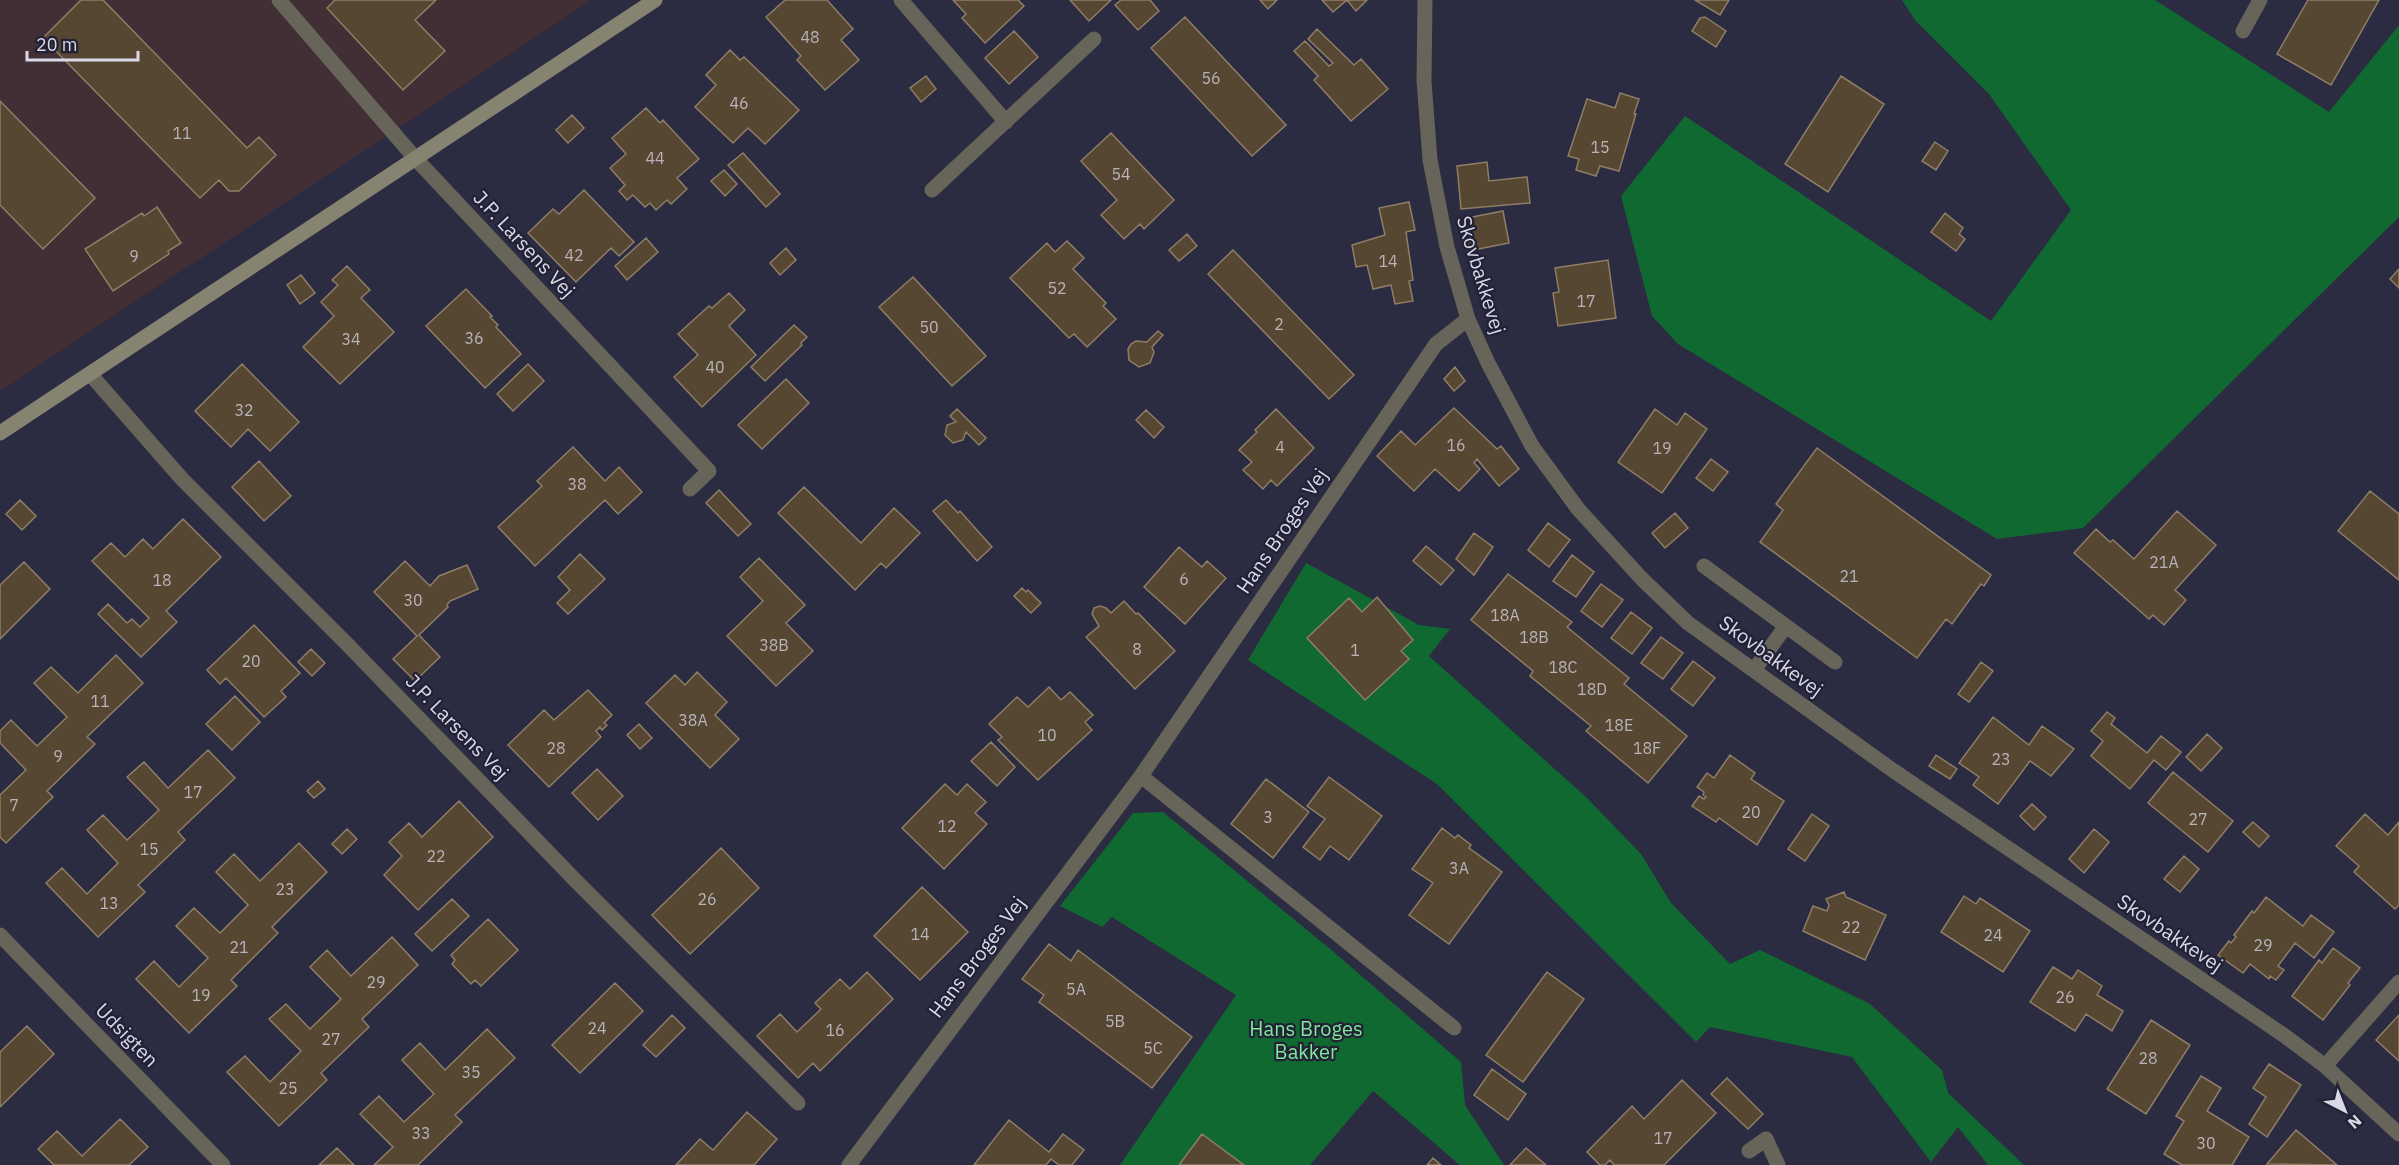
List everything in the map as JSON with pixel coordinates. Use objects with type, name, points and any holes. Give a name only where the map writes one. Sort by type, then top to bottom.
[{"type":"street","name":"J.P. Larsens Vej","points":[[279,0],[415,158],[708,471],[690,489]]},
{"type":"street","points":[[0,434],[655,0]]},
{"type":"street","points":[[901,0],[1006,122]]},
{"type":"street","name":"Skovbakkevej","points":[[1425,0],[1424,81],[1430,160],[1447,247],[1468,319],[1488,363],[1532,446],[1578,509],[1642,579],[1688,623],[1891,769],[2275,1029],[2325,1066],[2399,1134]]},
{"type":"street","points":[[2243,31],[2260,0]]},
{"type":"street","points":[[932,190],[1094,39]]},
{"type":"street","name":"Hans Broges Vej","points":[[849,1165],[1141,776],[1436,344],[1468,319]]},
{"type":"street","name":"J.P. Larsens Vej","points":[[91,375],[182,479],[357,653],[575,880],[798,1103]]},
{"type":"street","points":[[1704,566],[1835,662]]},
{"type":"street","points":[[1754,670],[1786,626]]},
{"type":"street","points":[[1141,776],[1454,1028]]},
{"type":"street","name":"Udsigten","points":[[0,935],[224,1165]]},
{"type":"street","points":[[2325,1066],[2399,982]]},
{"type":"street","points":[[1749,1151],[1766,1139],[1778,1165]]},
{"type":"shaded area","points":[[0,0],[592,0],[0,391]]},
{"type":"green space","points":[[1902,0],[2155,0],[2329,112],[2399,25],[2399,217],[2083,528],[1997,539],[1678,344],[1652,316],[1621,196],[1685,116],[1991,321],[2071,210],[1989,94],[1915,20]]},
{"type":"green space","points":[[1306,563],[1419,625],[1450,629],[1429,656],[1587,798],[1641,854],[1671,903],[1730,964],[1760,950],[1870,1004],[1942,1070],[1948,1093],[2024,1165],[1988,1165],[1958,1127],[1931,1162],[1852,1057],[1710,1027],[1696,1042],[1437,784],[1248,660]]},
{"type":"green space","name":"Hans Broges Bakker","points":[[1163,812],[1335,953],[1461,1062],[1465,1105],[1504,1165],[1460,1165],[1373,1091],[1310,1165],[1120,1165],[1236,995],[1112,917],[1102,927],[1060,906],[1133,813]]},
{"type":"building","points":[[81,0],[103,0],[247,148],[259,137],[276,155],[239,191],[229,191],[219,180],[200,198],[43,38]]},
{"type":"building","points":[[335,0],[436,0],[415,20],[445,51],[403,90],[327,8]]},
{"type":"building","points":[[785,0],[827,0],[853,29],[841,40],[859,60],[825,90],[797,60],[801,56],[766,17]]},
{"type":"building","points":[[953,0],[1018,0],[1024,6],[985,43],[962,18],[966,14]]},
{"type":"building","points":[[1070,0],[1111,0],[1089,21]]},
{"type":"building","points":[[1121,0],[1150,0],[1159,11],[1138,30],[1115,5]]},
{"type":"building","points":[[1260,0],[1277,0],[1268,9]]},
{"type":"building","points":[[1322,0],[1347,0],[1333,12]]},
{"type":"building","points":[[1347,0],[1367,0],[1356,11]]},
{"type":"building","points":[[1695,0],[1729,0],[1720,15]]},
{"type":"building","points":[[2308,0],[2379,0],[2331,85],[2277,54]]},
{"type":"building","points":[[1185,17],[1286,125],[1252,156],[1151,48]]},
{"type":"building","points":[[1705,17],[1726,31],[1716,47],[1692,31],[1700,18]]},
{"type":"building","points":[[1317,29],[1354,65],[1361,59],[1388,89],[1351,121],[1314,80],[1318,76],[1294,51],[1305,41],[1329,66],[1333,63],[1308,39]]},
{"type":"building","points":[[1014,31],[1038,57],[1009,84],[985,58]]},
{"type":"building","points":[[730,50],[740,60],[744,57],[799,110],[765,144],[748,128],[733,143],[695,107],[716,85],[706,75]]},
{"type":"building","points":[[926,76],[936,89],[921,102],[910,88]]},
{"type":"building","points":[[1841,76],[1884,104],[1828,192],[1785,164]]},
{"type":"building","points":[[1620,93],[1639,99],[1619,171],[1600,166],[1596,176],[1576,170],[1579,159],[1568,156],[1587,99],[1615,108]]},
{"type":"building","points":[[0,101],[95,198],[43,249],[0,205]]},
{"type":"building","points":[[646,108],[660,123],[663,120],[699,159],[677,178],[687,189],[671,204],[667,200],[656,210],[650,203],[645,207],[633,195],[627,200],[619,191],[625,185],[610,168],[626,154],[612,138]]},
{"type":"building","points":[[572,115],[584,128],[568,143],[556,130]]},
{"type":"building","points":[[1111,133],[1174,200],[1144,229],[1140,224],[1124,239],[1101,215],[1117,200],[1081,161]]},
{"type":"building","points":[[1935,142],[1948,151],[1936,170],[1922,161]]},
{"type":"building","points":[[743,153],[780,194],[766,207],[728,165]]},
{"type":"building","points":[[1487,162],[1489,181],[1527,177],[1530,203],[1461,209],[1457,166]]},
{"type":"building","points":[[724,170],[737,184],[725,196],[711,181]]},
{"type":"building","points":[[584,190],[634,242],[619,256],[611,248],[576,282],[528,233],[553,209],[559,214]]},
{"type":"building","points":[[1409,202],[1415,230],[1406,232],[1413,280],[1409,281],[1413,301],[1395,304],[1391,285],[1373,289],[1367,265],[1356,267],[1352,245],[1385,235],[1379,208]]},
{"type":"building","points":[[157,207],[181,243],[168,251],[169,254],[113,291],[85,249],[142,213],[144,216]]},
{"type":"building","points":[[1503,211],[1509,243],[1468,251],[1462,219]]},
{"type":"building","points":[[1945,213],[1963,228],[1959,234],[1965,239],[1956,251],[1931,232]]},
{"type":"building","points":[[1187,234],[1197,246],[1179,261],[1169,250]]},
{"type":"building","points":[[646,238],[658,252],[627,280],[615,266]]},
{"type":"building","points":[[1067,241],[1084,258],[1073,269],[1106,303],[1103,306],[1116,319],[1087,347],[1074,334],[1069,338],[1010,278],[1047,243],[1055,252]]},
{"type":"building","points":[[786,248],[796,260],[780,275],[770,263]]},
{"type":"building","points":[[1233,250],[1354,375],[1329,399],[1208,274]]},
{"type":"building","points":[[1608,260],[1616,318],[1558,326],[1553,293],[1559,292],[1555,268]]},
{"type":"building","points":[[347,266],[370,290],[361,298],[394,332],[340,384],[303,347],[334,316],[321,302],[338,285],[332,280]]},
{"type":"building","points":[[2399,269],[2399,288],[2390,279]]},
{"type":"building","points":[[301,275],[315,293],[300,304],[287,285]]},
{"type":"building","points":[[913,277],[986,356],[952,386],[879,307]]},
{"type":"building","points":[[466,289],[492,316],[490,317],[498,325],[496,327],[521,354],[485,388],[426,326]]},
{"type":"building","points":[[729,293],[745,310],[729,326],[756,355],[702,407],[674,377],[698,355],[678,334],[709,306],[712,308]]},
{"type":"building","points":[[794,325],[807,337],[801,343],[802,345],[765,381],[751,367]]},
{"type":"building","points":[[1158,331],[1163,335],[1152,347],[1154,352],[1150,363],[1139,367],[1129,360],[1128,349],[1131,344],[1136,341],[1147,342]]},
{"type":"building","points":[[242,364],[299,422],[270,451],[248,429],[231,447],[195,411]]},
{"type":"building","points":[[528,364],[544,381],[513,411],[497,394]]},
{"type":"building","points":[[1455,367],[1465,381],[1454,391],[1444,379]]},
{"type":"building","points":[[786,379],[809,403],[762,449],[738,425]]},
{"type":"building","points":[[1454,408],[1497,449],[1501,446],[1519,469],[1499,486],[1477,459],[1474,463],[1480,469],[1459,491],[1435,469],[1414,491],[1377,456],[1401,431],[1415,445]]},
{"type":"building","points":[[957,409],[986,438],[979,445],[966,432],[963,440],[953,443],[945,435],[947,425],[956,422],[950,416]]},
{"type":"building","points":[[1276,409],[1314,448],[1277,486],[1271,480],[1263,489],[1243,470],[1252,462],[1239,450]]},
{"type":"building","points":[[1655,409],[1677,425],[1685,413],[1707,429],[1662,493],[1618,462]]},
{"type":"building","points":[[1146,410],[1164,427],[1154,438],[1136,420]]},
{"type":"building","points":[[573,447],[605,481],[619,467],[642,492],[618,514],[605,500],[535,566],[498,527],[542,486],[537,481]]},
{"type":"building","points":[[1817,448],[1991,575],[1984,586],[1981,584],[1952,624],[1946,619],[1917,658],[1760,542],[1783,510],[1776,504]]},
{"type":"building","points":[[1711,459],[1728,472],[1713,491],[1696,478]]},
{"type":"building","points":[[259,461],[291,496],[264,521],[232,487]]},
{"type":"building","points":[[804,487],[861,543],[894,508],[920,533],[886,568],[881,563],[855,590],[778,513]]},
{"type":"building","points":[[719,490],[751,524],[738,536],[706,503]]},
{"type":"building","points":[[2370,491],[2399,514],[2399,580],[2338,531]]},
{"type":"building","points":[[20,500],[36,516],[22,530],[6,514]]},
{"type":"building","points":[[946,500],[958,513],[960,511],[992,547],[977,561],[933,511]]},
{"type":"building","points":[[2177,511],[2216,545],[2175,590],[2186,600],[2164,625],[2153,615],[2149,619],[2074,553],[2096,529],[2110,542],[2113,540],[2134,559]]},
{"type":"building","points":[[1675,513],[1688,528],[1665,548],[1652,533]]},
{"type":"building","points":[[183,519],[221,557],[166,611],[177,622],[141,657],[98,614],[108,604],[127,623],[132,619],[140,627],[149,618],[92,561],[111,543],[125,557],[143,539],[153,549]]},
{"type":"building","points":[[1548,523],[1570,540],[1549,567],[1528,550]]},
{"type":"building","points":[[1474,533],[1493,547],[1474,575],[1456,559]]},
{"type":"building","points":[[1426,546],[1454,570],[1441,585],[1413,561]]},
{"type":"building","points":[[1179,547],[1202,567],[1207,561],[1226,578],[1185,624],[1144,587]]},
{"type":"building","points":[[580,554],[605,579],[568,614],[557,603],[570,590],[558,577]]},
{"type":"building","points":[[1572,555],[1594,572],[1576,597],[1553,581]]},
{"type":"building","points":[[759,558],[805,605],[786,623],[813,651],[776,686],[727,636],[763,601],[740,577]]},
{"type":"building","points":[[405,561],[430,586],[439,576],[467,565],[478,589],[450,601],[448,607],[419,635],[440,657],[415,681],[393,659],[417,636],[374,592]]},
{"type":"building","points":[[24,562],[50,589],[0,639],[0,585]]},
{"type":"building","points":[[1508,574],[1572,622],[1567,627],[1629,678],[1624,684],[1687,736],[1648,783],[1586,731],[1591,726],[1530,676],[1533,671],[1471,620]]},
{"type":"building","points":[[1601,584],[1623,600],[1602,627],[1581,611]]},
{"type":"building","points":[[1022,588],[1026,592],[1028,590],[1041,603],[1031,613],[1014,596]]},
{"type":"building","points":[[1377,597],[1413,640],[1401,651],[1409,659],[1365,700],[1307,638],[1349,598],[1362,612]]},
{"type":"building","points":[[1124,601],[1175,651],[1135,689],[1086,637],[1099,626],[1092,614],[1094,608],[1100,606],[1111,613]]},
{"type":"building","points":[[1631,612],[1652,628],[1632,654],[1611,638]]},
{"type":"building","points":[[254,625],[300,673],[281,691],[286,697],[264,717],[226,678],[220,684],[207,670]]},
{"type":"building","points":[[1661,637],[1683,653],[1663,679],[1641,663]]},
{"type":"building","points":[[311,649],[325,663],[312,676],[298,662]]},
{"type":"building","points":[[116,655],[143,683],[87,737],[95,744],[47,791],[53,797],[6,843],[0,837],[0,795],[26,770],[0,743],[0,731],[11,720],[37,746],[67,717],[34,683],[51,667],[78,693]]},
{"type":"building","points":[[1693,661],[1715,678],[1693,706],[1671,689]]},
{"type":"building","points":[[1981,662],[1993,671],[1969,702],[1958,694]]},
{"type":"building","points":[[697,672],[727,702],[715,715],[739,739],[710,768],[646,703],[675,675],[685,685]]},
{"type":"building","points":[[1049,687],[1061,700],[1070,692],[1093,715],[1085,722],[1092,730],[1038,780],[998,740],[1002,737],[989,724],[1017,697],[1028,707]]},
{"type":"building","points":[[588,690],[612,715],[604,723],[607,725],[602,730],[600,727],[596,731],[601,737],[549,787],[508,745],[544,710],[554,720]]},
{"type":"building","points":[[235,696],[260,722],[232,750],[206,724]]},
{"type":"building","points":[[2107,712],[2115,718],[2111,724],[2147,753],[2161,736],[2181,752],[2166,770],[2154,760],[2130,789],[2091,756],[2103,741],[2091,731]]},
{"type":"building","points":[[1993,717],[2029,745],[2042,726],[2074,749],[2051,776],[2030,761],[1998,804],[1973,785],[1979,777],[1959,763]]},
{"type":"building","points":[[639,724],[652,738],[640,749],[627,735]]},
{"type":"building","points":[[2207,734],[2222,748],[2201,771],[2186,757]]},
{"type":"building","points":[[991,742],[1015,767],[997,786],[971,761]]},
{"type":"building","points":[[208,750],[235,778],[178,832],[185,840],[138,885],[145,892],[98,937],[46,883],[62,868],[87,894],[118,863],[87,830],[103,815],[127,840],[159,810],[127,777],[144,762],[168,788]]},
{"type":"building","points":[[1730,755],[1755,773],[1751,779],[1784,801],[1757,845],[1719,818],[1716,822],[1692,806],[1699,796],[1704,799],[1706,797],[1703,795],[1704,792],[1697,787],[1707,773],[1714,778]]},
{"type":"building","points":[[1936,755],[1957,769],[1950,779],[1929,766]]},
{"type":"building","points":[[597,769],[623,796],[598,820],[572,793]]},
{"type":"building","points":[[2173,772],[2233,821],[2208,852],[2148,803]]},
{"type":"building","points":[[1329,777],[1382,816],[1349,860],[1330,846],[1320,860],[1303,847],[1325,819],[1307,806]]},
{"type":"building","points":[[1266,779],[1309,812],[1273,858],[1231,824]]},
{"type":"building","points":[[318,781],[325,789],[314,798],[307,791]]},
{"type":"building","points":[[945,784],[957,795],[967,784],[986,802],[975,813],[987,824],[944,869],[902,828]]},
{"type":"building","points":[[459,801],[493,837],[418,910],[384,875],[402,856],[389,842],[409,823],[422,837]]},
{"type":"building","points":[[2032,804],[2046,817],[2034,830],[2020,816]]},
{"type":"building","points":[[1812,814],[1829,826],[1805,861],[1788,849]]},
{"type":"building","points":[[2365,814],[2388,835],[2399,822],[2399,905],[2395,909],[2354,872],[2359,866],[2336,846]]},
{"type":"building","points":[[2253,822],[2269,836],[2259,847],[2243,832]]},
{"type":"building","points":[[1442,828],[1455,838],[1458,835],[1471,845],[1469,848],[1502,872],[1449,944],[1409,915],[1433,883],[1412,869]]},
{"type":"building","points":[[347,829],[357,839],[342,854],[332,844]]},
{"type":"building","points":[[2094,829],[2109,842],[2084,873],[2069,859]]},
{"type":"building","points":[[299,843],[327,872],[272,927],[278,933],[231,980],[237,986],[189,1033],[136,979],[154,961],[179,987],[208,958],[176,926],[194,908],[220,933],[248,905],[216,872],[234,854],[260,881]]},
{"type":"building","points":[[721,848],[759,888],[690,954],[652,915]]},
{"type":"building","points":[[2184,856],[2199,869],[2180,892],[2164,879]]},
{"type":"building","points":[[922,887],[968,932],[920,980],[874,936]]},
{"type":"building","points":[[1844,892],[1846,897],[1886,915],[1865,960],[1803,931],[1813,906],[1827,911],[1829,905],[1826,899]]},
{"type":"building","points":[[1964,896],[1976,904],[1980,898],[2030,931],[2003,972],[1941,932]]},
{"type":"building","points":[[2266,897],[2303,926],[2311,915],[2334,932],[2314,958],[2295,943],[2278,966],[2284,970],[2276,980],[2270,976],[2269,979],[2250,964],[2243,973],[2218,955],[2229,941],[2231,943],[2236,937],[2234,935],[2252,911],[2254,913]]},
{"type":"building","points":[[452,899],[469,916],[432,951],[415,934]]},
{"type":"building","points":[[488,919],[518,950],[481,986],[475,980],[471,984],[452,964],[455,960],[451,955]]},
{"type":"building","points":[[392,937],[418,965],[362,1019],[369,1027],[321,1073],[327,1080],[279,1126],[227,1072],[245,1056],[270,1082],[301,1051],[269,1019],[286,1004],[310,1029],[341,999],[310,967],[327,950],[351,976]]},
{"type":"building","points":[[1049,944],[1071,961],[1078,950],[1192,1037],[1152,1088],[1039,1002],[1044,995],[1022,979]]},
{"type":"building","points":[[2333,948],[2360,968],[2323,1020],[2292,996],[2319,960],[2322,963]]},
{"type":"building","points":[[2053,967],[2072,979],[2078,970],[2102,986],[2097,995],[2123,1011],[2112,1031],[2086,1014],[2075,1031],[2030,1002]]},
{"type":"building","points":[[867,972],[893,999],[820,1071],[813,1063],[798,1078],[757,1036],[780,1014],[797,1032],[821,1009],[815,1003],[840,979],[850,989]]},
{"type":"building","points":[[1547,972],[1584,999],[1523,1082],[1486,1055]]},
{"type":"building","points":[[615,983],[643,1011],[580,1073],[552,1045]]},
{"type":"building","points":[[672,1015],[685,1028],[656,1057],[643,1045]]},
{"type":"building","points":[[2399,1015],[2399,1061],[2376,1040]]},
{"type":"building","points":[[2151,1020],[2190,1045],[2146,1114],[2107,1089]]},
{"type":"building","points":[[27,1026],[54,1054],[0,1107],[0,1052]]},
{"type":"building","points":[[487,1029],[515,1058],[455,1115],[462,1122],[418,1165],[374,1165],[393,1147],[360,1114],[379,1096],[404,1122],[434,1094],[402,1060],[420,1043],[445,1070]]},
{"type":"building","points":[[2269,1064],[2301,1085],[2267,1137],[2249,1124],[2266,1097],[2253,1088]]},
{"type":"building","points":[[1492,1069],[1526,1094],[1508,1120],[1474,1095]]},
{"type":"building","points":[[2201,1076],[2221,1088],[2207,1111],[2249,1137],[2232,1165],[2182,1165],[2164,1154],[2184,1121],[2176,1116]]},
{"type":"building","points":[[1727,1078],[1763,1114],[1748,1129],[1711,1094]]},
{"type":"building","points":[[1682,1080],[1716,1113],[1664,1165],[1614,1165],[1610,1160],[1605,1165],[1600,1165],[1587,1152],[1632,1106],[1644,1119]]},
{"type":"building","points":[[747,1112],[777,1139],[754,1165],[676,1165],[700,1139],[713,1150]]},
{"type":"building","points":[[120,1119],[148,1147],[129,1165],[54,1165],[38,1149],[57,1131],[82,1156]]},
{"type":"building","points":[[1009,1120],[1049,1152],[1063,1134],[1084,1150],[1072,1165],[1059,1165],[1051,1159],[1046,1165],[974,1165]]},
{"type":"building","points":[[2296,1130],[2337,1165],[2267,1164]]},
{"type":"building","points":[[1202,1134],[1244,1165],[1179,1165]]},
{"type":"building","points":[[337,1148],[354,1165],[319,1165]]},
{"type":"building","points":[[1526,1148],[1546,1165],[1510,1165]]},
{"type":"building","points":[[1433,1158],[1441,1165],[1427,1165]]}]
